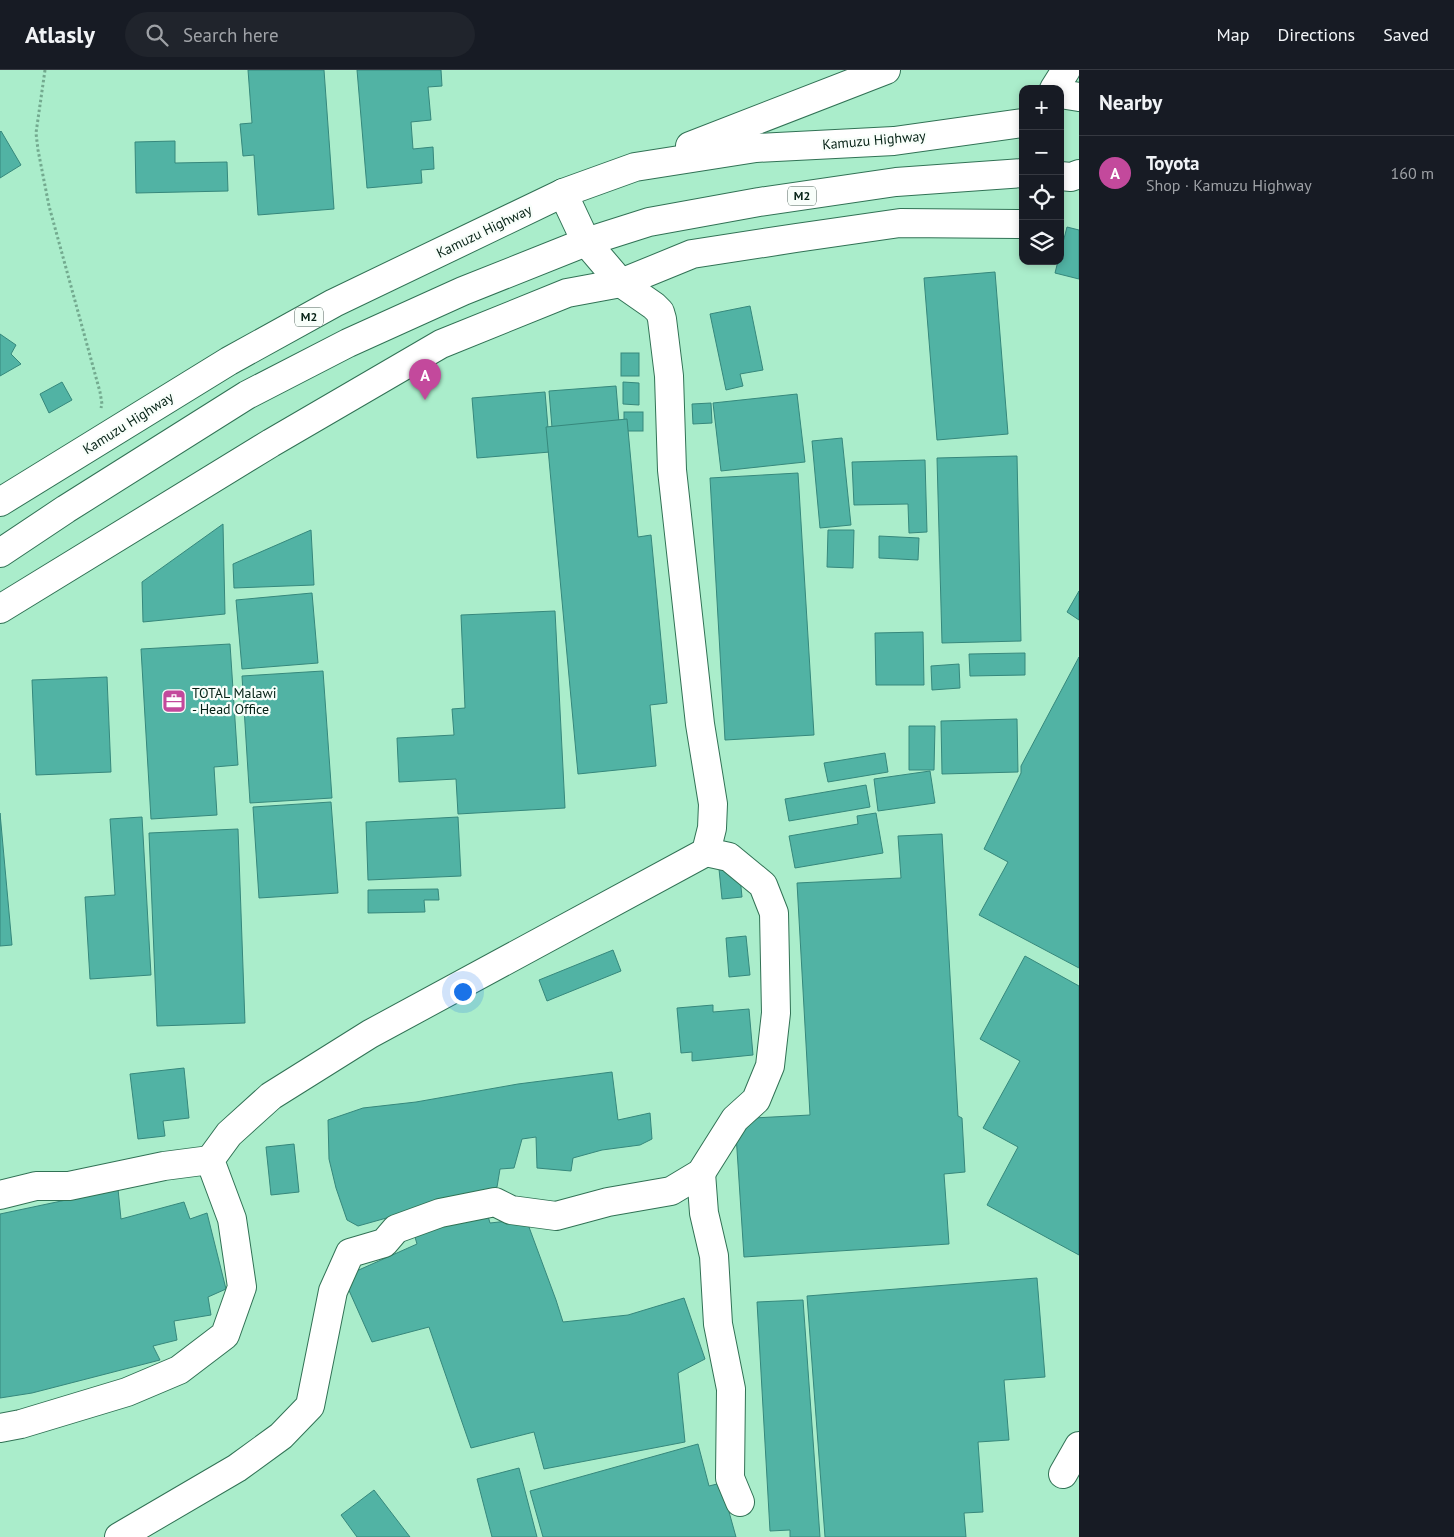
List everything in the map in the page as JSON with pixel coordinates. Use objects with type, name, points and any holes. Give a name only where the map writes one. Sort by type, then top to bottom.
[{"type":"main road","points":[[635,167],[886,70]]},
{"type":"main road","points":[[1057,85],[1066,70]]},
{"type":"main road","points":[[1064,95],[1079,97]]},
{"type":"main road","name":"Kamuzu Highway","points":[[0,502],[237,356],[334,303],[563,193],[635,167],[756,148],[894,141],[1019,124]]},
{"type":"main road","name":"M2","points":[[0,553],[66,509],[247,395],[348,343],[462,291],[586,242],[649,222],[759,202],[896,182],[1019,173]]},
{"type":"main road","points":[[1064,176],[1071,177],[1079,174]]},
{"type":"main road","points":[[563,193],[586,242],[621,283],[654,306],[660,312],[662,319],[669,376],[672,470],[700,724],[713,804],[712,828],[706,852]]},
{"type":"main road","points":[[0,609],[271,443],[441,344],[568,293],[621,283],[692,254],[796,238],[900,223],[1019,224]]},
{"type":"main road","points":[[0,1195],[36,1186],[69,1186],[164,1166],[210,1160],[229,1134],[271,1096],[370,1034],[706,852],[729,857],[763,884],[774,913],[776,1013],[770,1066],[756,1100],[735,1119],[701,1173],[671,1191],[608,1202],[556,1216],[511,1210],[496,1202],[440,1213],[396,1229],[384,1243],[350,1253],[333,1291],[310,1406],[281,1436],[237,1468],[119,1537]]},
{"type":"main road","points":[[0,1428],[21,1424],[127,1392],[179,1370],[225,1335],[242,1287],[232,1219],[210,1160]]},
{"type":"main road","points":[[701,1173],[704,1213],[714,1256],[718,1324],[731,1389],[730,1478],[740,1502]]},
{"type":"main road","points":[[1063,1474],[1079,1446]]},
{"type":"path","points":[[45,70],[36,133],[38,150],[48,206],[100,392],[102,404],[98,414]]},
{"type":"building","points":[[248,70],[324,70],[334,209],[258,215],[254,155],[243,156],[240,124],[252,123]]},
{"type":"building","points":[[357,70],[441,70],[442,86],[428,87],[431,120],[411,122],[413,149],[433,147],[434,169],[421,170],[422,183],[367,188]]},
{"type":"building","points":[[0,132],[21,165],[0,178]]},
{"type":"building","points":[[175,141],[175,163],[227,162],[228,191],[136,193],[135,142]]},
{"type":"building","points":[[1067,227],[1079,230],[1079,279],[1055,273],[1057,265],[1064,265],[1064,239]]},
{"type":"building","points":[[995,272],[1008,434],[937,440],[924,278]]},
{"type":"building","points":[[750,306],[763,370],[740,374],[743,386],[726,390],[710,314]]},
{"type":"building","points":[[0,334],[16,345],[11,354],[21,364],[0,376]]},
{"type":"building","points":[[621,353],[639,353],[639,376],[621,376]]},
{"type":"building","points":[[62,382],[72,400],[49,413],[40,394]]},
{"type":"building","points":[[623,382],[639,383],[639,405],[623,404]]},
{"type":"building","points":[[616,386],[621,447],[554,452],[549,391]]},
{"type":"building","points":[[545,392],[550,452],[477,458],[472,398]]},
{"type":"building","points":[[797,394],[805,462],[721,471],[713,403]]},
{"type":"building","points":[[711,403],[712,423],[693,424],[692,404]]},
{"type":"building","points":[[624,412],[643,412],[643,431],[624,431]]},
{"type":"building","points":[[627,419],[638,537],[651,535],[667,703],[650,705],[656,766],[578,774],[546,427]]},
{"type":"building","points":[[842,438],[851,525],[820,528],[812,441]]},
{"type":"building","points":[[1017,456],[1021,641],[942,643],[937,458]]},
{"type":"building","points":[[925,460],[927,532],[909,533],[908,504],[854,505],[852,462]]},
{"type":"building","points":[[798,473],[814,735],[725,740],[710,478]]},
{"type":"building","points":[[223,524],[225,614],[143,622],[142,582]]},
{"type":"building","points":[[311,530],[314,585],[234,588],[233,564]]},
{"type":"building","points":[[828,530],[854,530],[853,568],[827,567]]},
{"type":"building","points":[[879,536],[919,538],[918,560],[879,558]]},
{"type":"building","points":[[1079,591],[1079,620],[1067,612]]},
{"type":"building","points":[[312,593],[318,663],[242,669],[236,600]]},
{"type":"building","points":[[555,611],[565,808],[458,814],[456,779],[399,782],[397,738],[454,735],[452,709],[465,708],[461,615]]},
{"type":"building","points":[[923,632],[924,685],[876,685],[875,633]]},
{"type":"building","points":[[230,644],[238,765],[214,767],[217,815],[151,819],[141,649]]},
{"type":"building","points":[[1025,653],[1025,675],[970,676],[969,654]]},
{"type":"building","points":[[1079,657],[1079,968],[979,915],[1008,862],[984,849],[1021,773],[1021,766]]},
{"type":"building","points":[[959,664],[960,688],[932,690],[931,666]]},
{"type":"building","points":[[323,671],[332,798],[250,803],[242,676]]},
{"type":"building","points":[[107,677],[111,772],[36,775],[32,680]]},
{"type":"building","points":[[1017,719],[1018,772],[942,774],[941,721]]},
{"type":"building","points":[[909,726],[935,726],[934,770],[909,770]]},
{"type":"building","points":[[885,753],[888,772],[828,782],[824,763]]},
{"type":"building","points":[[930,771],[935,803],[878,811],[874,779]]},
{"type":"building","points":[[866,785],[870,807],[789,821],[785,799]]},
{"type":"building","points":[[331,802],[338,893],[259,898],[253,807]]},
{"type":"building","points":[[0,813],[12,945],[0,946]]},
{"type":"building","points":[[876,813],[883,853],[795,868],[789,836],[858,824],[857,816]]},
{"type":"building","points":[[142,817],[151,975],[90,979],[85,897],[115,895],[110,819]]},
{"type":"building","points":[[458,817],[461,876],[368,880],[366,822]]},
{"type":"building","points":[[238,829],[245,1023],[157,1026],[149,833]]},
{"type":"building","points":[[942,834],[958,1116],[962,1118],[965,1172],[944,1174],[949,1244],[744,1257],[735,1119],[810,1115],[797,883],[901,878],[898,836]]},
{"type":"building","points":[[739,867],[742,897],[722,899],[719,869]]},
{"type":"building","points":[[438,889],[439,900],[424,900],[425,912],[368,913],[368,890]]},
{"type":"building","points":[[746,936],[750,975],[729,977],[726,938]]},
{"type":"building","points":[[613,950],[621,971],[547,1001],[539,980]]},
{"type":"building","points":[[1025,956],[1079,986],[1079,1255],[987,1205],[1018,1147],[983,1128],[1020,1061],[980,1039]]},
{"type":"building","points":[[713,1005],[713,1012],[749,1009],[753,1055],[692,1061],[692,1052],[681,1053],[677,1008]]},
{"type":"building","points":[[184,1068],[189,1118],[163,1121],[165,1136],[138,1139],[130,1074]]},
{"type":"building","points":[[612,1072],[618,1120],[650,1113],[652,1139],[640,1145],[602,1150],[573,1158],[571,1171],[537,1168],[536,1137],[522,1139],[514,1168],[500,1169],[497,1187],[358,1226],[347,1220],[329,1159],[328,1120],[363,1108],[416,1102],[518,1084]]},
{"type":"building","points":[[294,1144],[299,1192],[271,1195],[266,1147]]},
{"type":"building","points":[[118,1189],[121,1219],[184,1202],[190,1219],[207,1213],[226,1289],[208,1297],[211,1315],[174,1321],[177,1340],[153,1346],[160,1360],[32,1393],[0,1398],[0,1214]]},
{"type":"building","points":[[486,1209],[490,1223],[526,1219],[563,1322],[628,1315],[684,1298],[705,1359],[678,1373],[685,1442],[544,1469],[534,1432],[471,1448],[429,1327],[372,1342],[343,1277],[417,1244],[412,1227]]},
{"type":"building","points":[[1037,1278],[1045,1377],[1004,1380],[1009,1440],[978,1442],[983,1512],[964,1513],[966,1537],[825,1537],[807,1296]]},
{"type":"building","points":[[803,1300],[820,1537],[790,1537],[790,1530],[770,1531],[757,1302]]},
{"type":"building","points":[[698,1444],[709,1486],[721,1483],[736,1537],[543,1537],[530,1491]]},
{"type":"building","points":[[519,1468],[537,1537],[492,1537],[477,1479]]},
{"type":"building","points":[[374,1490],[410,1537],[357,1537],[341,1515]]},
{"type":"place","name":"Toyota","points":[[425,400]]},
{"type":"place","name":"TOTAL Malawi - Head Office","points":[[174,701]]}]
